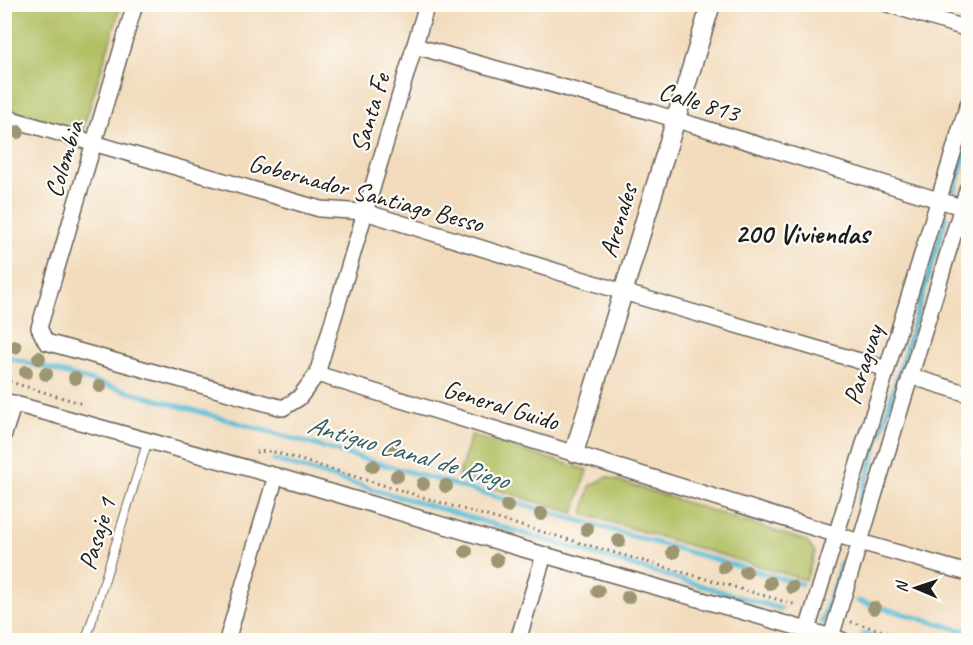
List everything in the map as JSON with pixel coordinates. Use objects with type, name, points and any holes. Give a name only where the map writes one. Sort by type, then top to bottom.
[{"type":"street","name":"Colombia","points":[[135,4],[39,327],[46,342],[284,408],[299,398],[317,374]]},
{"type":"street","name":"Santa Fe","points":[[317,374],[427,4]]},
{"type":"street","name":"Arenales","points":[[574,453],[711,4]]},
{"type":"street","points":[[887,4],[969,29]]},
{"type":"street","name":"Calle 813","points":[[415,45],[676,120],[965,208]]},
{"type":"street","name":"Paraguay","points":[[806,635],[969,104]]},
{"type":"street","name":"Gobernador Santiago Besso","points":[[4,117],[320,209],[365,213],[623,292],[887,369]]},
{"type":"street","name":"Paraguay","points":[[837,639],[837,618],[910,376],[965,208],[969,187]]},
{"type":"street","name":"General Guido","points":[[317,374],[837,535],[969,573]]},
{"type":"street","points":[[910,376],[969,394]]},
{"type":"street","points":[[4,434],[9,402],[276,476],[806,635],[837,639]]},
{"type":"street","points":[[227,640],[276,476]]},
{"type":"street","points":[[518,640],[544,555]]},
{"type":"lane","name":"Pasaje 1","points":[[86,640],[147,440]]},
{"type":"path","points":[[291,457],[441,503],[813,610]]},
{"type":"path","points":[[837,618],[915,640]]},
{"type":"green space","points":[[5,4],[121,5],[82,132],[5,107]]},
{"type":"green space","points":[[471,435],[587,470],[574,513],[458,478]]},
{"type":"green space","points":[[607,477],[806,541],[815,552],[806,580],[583,514],[590,486]]},
{"type":"waterway","points":[[955,190],[968,144]]},
{"type":"waterway","points":[[859,504],[946,217]]},
{"type":"waterway","name":"Antiguo Canal de Riego","points":[[4,356],[801,584]]},
{"type":"waterway","points":[[274,460],[781,609]]},
{"type":"waterway","points":[[822,622],[841,563]]},
{"type":"waterway","name":"Antiguo Canal de Riego","points":[[858,601],[968,632]]},
{"type":"waterway","points":[[863,634],[885,640]]},
{"type":"district","name":"200 Viviendas","points":[[802,233]]}]
